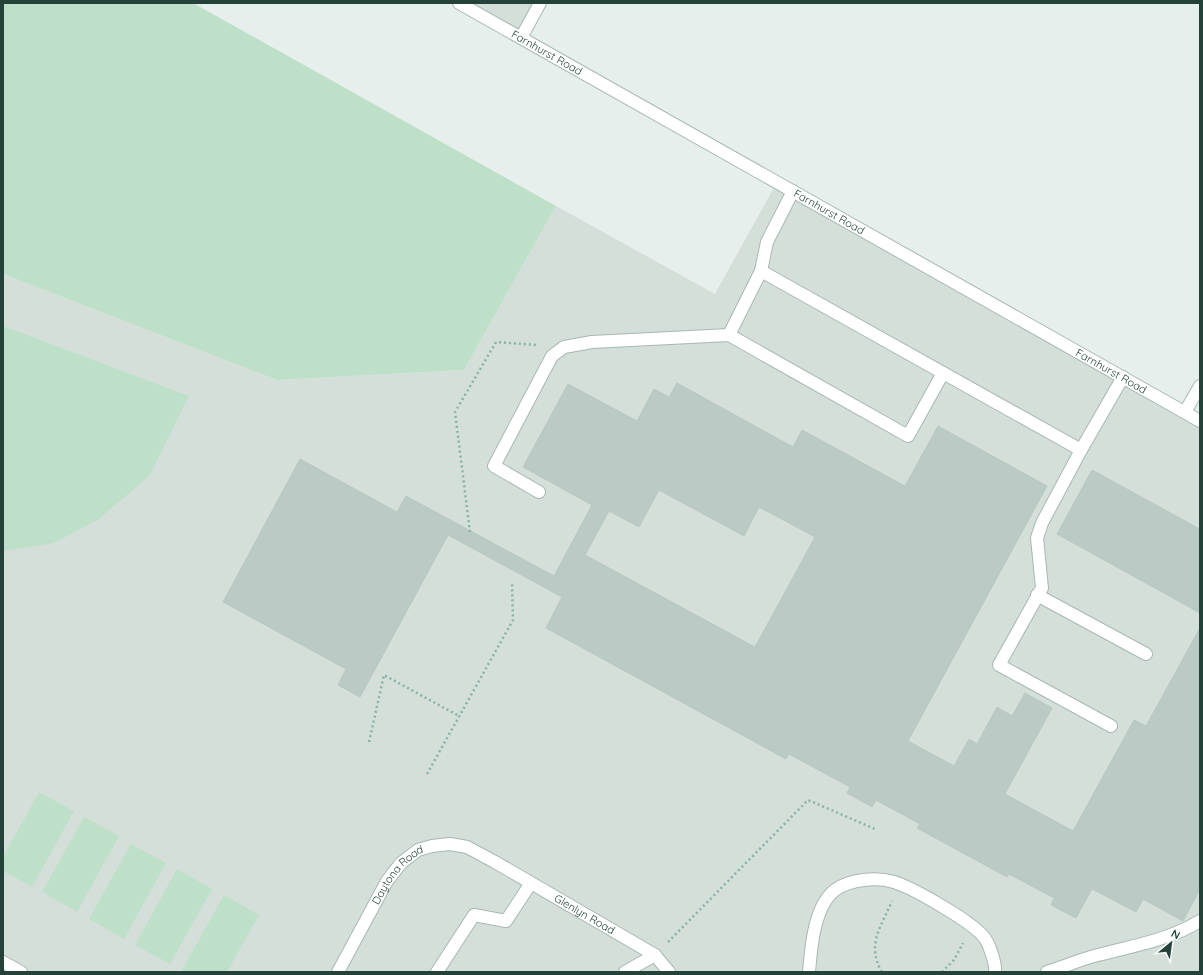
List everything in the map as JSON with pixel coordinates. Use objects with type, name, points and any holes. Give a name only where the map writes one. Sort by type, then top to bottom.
[{"type":"street","name":"Farnhurst Road","points":[[459,3],[1200,421]]},
{"type":"street","points":[[521,38],[540,3]]},
{"type":"street","points":[[729,335],[761,271],[767,242],[793,191]]},
{"type":"street","points":[[761,271],[1081,450]]},
{"type":"street","points":[[539,492],[494,466],[552,356],[564,347],[592,342],[729,335],[908,436],[943,373]]},
{"type":"street","points":[[1111,726],[999,665],[1042,588],[1037,538],[1042,523],[1081,450],[1123,377]]},
{"type":"street","points":[[1185,412],[1200,386]]},
{"type":"street","points":[[1037,595],[1146,654]]},
{"type":"street","name":"Daytona Road","points":[[338,972],[387,881],[400,863],[418,850],[432,846],[450,844],[467,848],[495,862]]},
{"type":"street","name":"Glenlyn Road","points":[[495,862],[655,956],[669,972]]},
{"type":"street","points":[[809,972],[812,940],[819,917],[826,902],[835,891],[848,883],[869,880],[894,882],[953,912],[986,940],[996,972]]},
{"type":"street","points":[[437,972],[474,914],[506,921],[531,883]]},
{"type":"street","points":[[1047,972],[1093,956],[1159,941],[1187,929],[1200,921]]},
{"type":"street","points":[[625,972],[655,956]]},
{"type":"street","points":[[3,962],[21,972]]},
{"type":"path","points":[[470,532],[455,412],[496,342],[564,347]]},
{"type":"path","points":[[426,774],[513,620],[512,584]]},
{"type":"path","points":[[369,742],[384,676],[459,716]]},
{"type":"path","points":[[655,956],[808,800],[875,829]]},
{"type":"path","points":[[882,972],[877,964],[873,944],[892,901]]},
{"type":"path","points":[[942,972],[954,960],[964,943]]},
{"type":"shaded area","points":[[459,3],[540,3],[521,38]]},
{"type":"shaded area","points":[[777,182],[1200,421],[1200,972],[3,972],[3,274],[277,380],[464,370],[556,206],[715,294]]},
{"type":"green space","points":[[3,3],[193,3],[556,206],[464,370],[277,380],[3,274]]},
{"type":"green space","points":[[3,326],[189,396],[150,475],[99,519],[54,543],[3,551]]},
{"type":"green space","points":[[39,792],[74,811],[32,887],[3,871],[3,857]]},
{"type":"green space","points":[[84,817],[119,836],[77,912],[42,892]]},
{"type":"green space","points":[[131,844],[166,863],[124,939],[89,919]]},
{"type":"green space","points":[[177,869],[212,889],[170,964],[135,945]]},
{"type":"green space","points":[[224,895],[259,915],[227,972],[185,972],[182,970]]},
{"type":"building","points":[[677,383],[793,447],[802,430],[905,486],[938,426],[1047,486],[908,741],[954,766],[969,739],[977,744],[997,707],[1012,716],[1025,693],[1052,708],[1005,794],[1073,831],[1134,720],[1146,726],[1200,628],[1200,889],[1183,921],[1143,899],[1136,912],[1092,889],[1076,918],[1051,905],[1054,898],[1009,874],[1007,877],[917,828],[920,824],[876,800],[872,807],[847,793],[850,787],[789,754],[786,759],[546,628],[562,597],[448,535],[360,697],[338,685],[346,669],[223,602],[300,459],[397,512],[406,496],[554,576],[592,505],[523,467],[568,384],[637,421],[654,389],[669,397]],"holes":[[[659,490],[744,536],[759,507],[815,537],[755,647],[585,555],[609,511],[639,527]]]},
{"type":"building","points":[[1092,470],[1200,529],[1200,613],[1057,534]]}]
